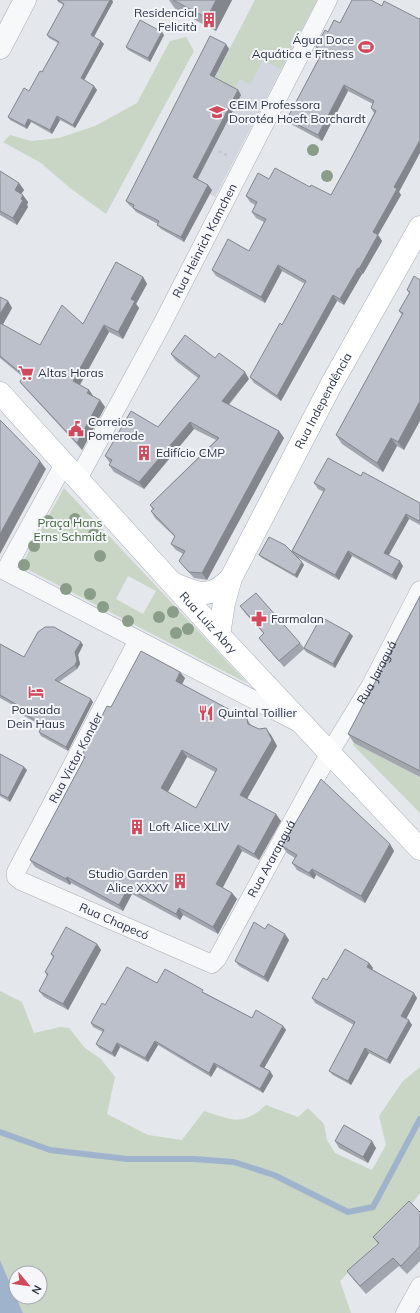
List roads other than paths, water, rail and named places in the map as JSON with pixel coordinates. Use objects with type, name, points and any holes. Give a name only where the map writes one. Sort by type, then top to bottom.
[{"type":"main road","name":"Rua Independência","points":[[220,635],[224,603],[231,578],[328,390],[420,227]]},
{"type":"main road","name":"Rua Luiz Abry","points":[[0,393],[170,582],[420,849]]},
{"type":"main road","name":"Rua Independência","points":[[170,582],[197,593],[205,594],[213,593],[223,587],[231,578]]},
{"type":"street","points":[[0,48],[25,0]]},
{"type":"street","name":"Rua Heinrich Kamchen","points":[[71,471],[159,330],[328,0]]},
{"type":"street","points":[[71,471],[5,571],[305,726]]},
{"type":"street","name":"Rua Jaraguá","points":[[330,752],[371,685],[420,590]]},
{"type":"street","name":"Rua Victor Konder","points":[[16,878],[20,866],[138,640]]},
{"type":"street","name":"Rua Araranguá","points":[[212,964],[217,959],[330,752]]},
{"type":"street","name":"Rua Chapecó","points":[[16,878],[212,964]]},
{"type":"street","points":[[405,1313],[420,1286]]},
{"type":"water","points":[[0,1260],[8,1278],[8,1305],[20,1305],[23,1313],[0,1313]]},
{"type":"waterway","points":[[0,1132],[50,1150],[127,1159],[194,1159],[234,1162],[274,1175],[348,1212],[373,1207],[420,1119]]},
{"type":"place","name":"Residencial Felicità","points":[[209,20]]},
{"type":"place","name":"Água Doce Aquática e Fitness","points":[[366,47]]},
{"type":"place","name":"CEIM Professora Dorotéa Hoeft Borchardt","points":[[217,112]]},
{"type":"place","name":"Altas Horas","points":[[26,373]]},
{"type":"place","name":"Correios Pomerode","points":[[76,429]]},
{"type":"place","name":"Edifício CMP","points":[[144,453]]},
{"type":"place","name":"Farmalan","points":[[259,619]]},
{"type":"place","name":"Pousada Dein Haus","points":[[36,692]]},
{"type":"place","name":"Quintal Toillier","points":[[206,713]]},
{"type":"place","name":"Loft Alice XLIV","points":[[137,827]]},
{"type":"place","name":"Studio Garden Alice XXXV","points":[[180,881]]},
{"type":"park label","name":"Praça Hans Erns Schmidt","points":[[70,530]]}]
